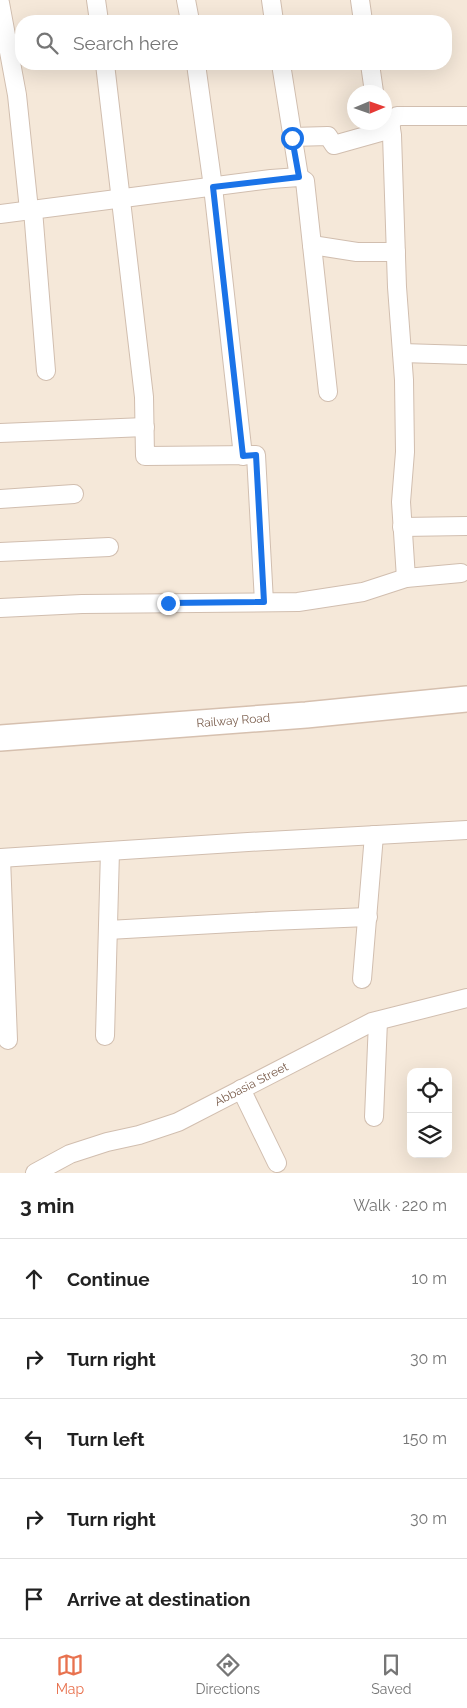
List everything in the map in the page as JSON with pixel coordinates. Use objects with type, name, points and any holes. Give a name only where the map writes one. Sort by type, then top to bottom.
[{"type":"main road","name":"Railway Road","points":[[0,738],[306,715],[467,699]]},
{"type":"street","points":[[96,0],[98,15]]},
{"type":"street","points":[[186,0],[189,15]]},
{"type":"street","points":[[271,0],[273,15]]},
{"type":"street","points":[[360,0],[362,15]]},
{"type":"street","points":[[0,3],[17,95],[31,210],[46,371]]},
{"type":"street","points":[[106,70],[144,396],[145,456],[256,455],[264,602]]},
{"type":"street","points":[[197,70],[213,187],[243,456]]},
{"type":"street","points":[[282,70],[299,177],[305,182],[328,392]]},
{"type":"street","points":[[371,70],[373,85]]},
{"type":"street","points":[[392,120],[397,116],[467,116]]},
{"type":"street","points":[[292,138],[328,136],[334,145],[373,130]]},
{"type":"street","points":[[386,130],[402,353],[405,452],[401,502],[406,578]]},
{"type":"street","points":[[0,214],[299,177]]},
{"type":"street","points":[[312,246],[357,252],[396,252]]},
{"type":"street","points":[[402,353],[467,355]]},
{"type":"street","points":[[0,433],[145,427]]},
{"type":"street","points":[[0,499],[74,494]]},
{"type":"street","points":[[402,527],[467,526]]},
{"type":"street","points":[[0,552],[110,547]]},
{"type":"street","points":[[0,608],[82,604],[298,602],[363,592],[406,578],[461,573]]},
{"type":"street","points":[[8,1040],[0,858],[467,830]]},
{"type":"street","points":[[362,979],[374,835]]},
{"type":"street","points":[[106,1036],[110,851]]},
{"type":"street","points":[[108,930],[270,921],[368,918]]},
{"type":"street","name":"Abbasia Street","points":[[35,1173],[70,1154],[178,1122],[314,1051],[378,1021],[467,998]]},
{"type":"street","points":[[374,1117],[378,1021]]},
{"type":"street","points":[[241,1089],[278,1162]]},
{"type":"shaded area","points":[[0,0],[467,0],[467,1173],[0,1173]]},
{"type":"route","points":[[168,603],[264,602],[256,455],[243,456],[213,187],[299,177],[292,138]]}]
